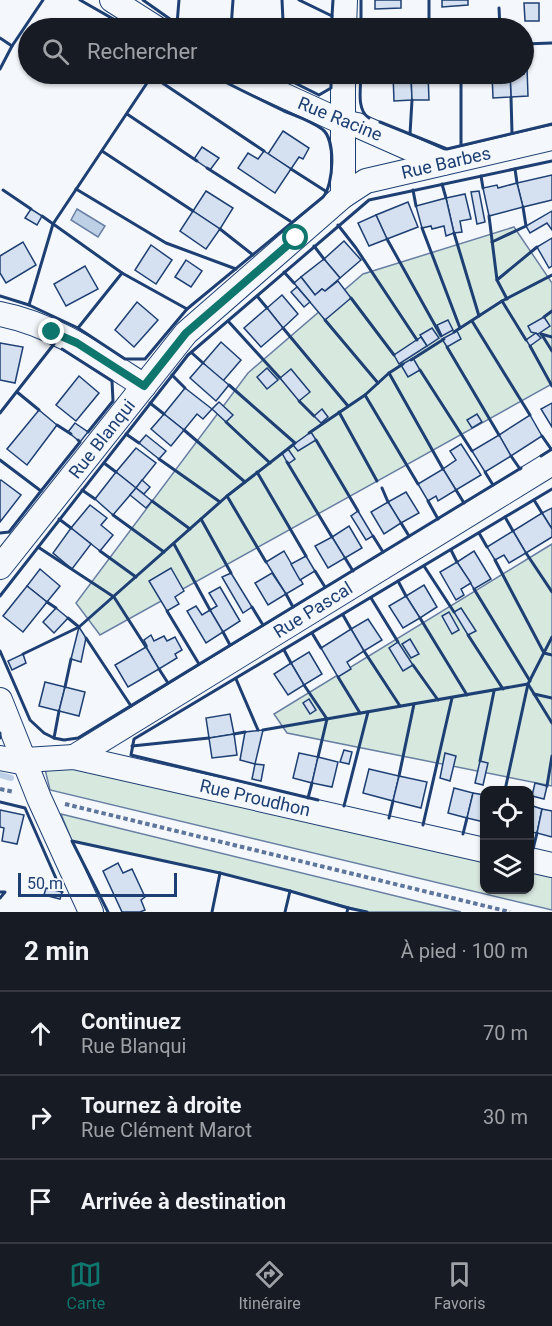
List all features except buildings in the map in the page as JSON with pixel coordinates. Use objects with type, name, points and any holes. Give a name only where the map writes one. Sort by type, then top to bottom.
[{"type":"street","points":[[112,0],[140,18]]},
{"type":"street","points":[[344,18],[345,0]]},
{"type":"street","name":"Rue Racine","points":[[259,84],[342,122],[357,125],[443,163]]},
{"type":"street","points":[[343,84],[343,196]]},
{"type":"street","name":"Rue Barbes","points":[[343,196],[366,181],[552,138]]},
{"type":"street","name":"Rue Blanqui","points":[[1,563],[186,333],[343,196]]},
{"type":"street","points":[[0,314],[27,321],[77,343],[144,386]]},
{"type":"street","name":"Rue Pascal","points":[[74,757],[552,463]]},
{"type":"street","points":[[0,700],[39,798],[91,912]]},
{"type":"street","name":"Rue Proudhon","points":[[0,758],[25,761],[74,757],[480,849]]},
{"type":"street","points":[[534,861],[552,865]]},
{"type":"path","points":[[0,789],[510,912]]},
{"type":"shaded area","points":[[514,227],[552,283],[552,384],[100,635],[76,603],[248,373],[363,274]]},
{"type":"shaded area","points":[[552,544],[552,786],[287,733],[274,714]]},
{"type":"shaded area","points":[[44,765],[74,768],[480,859],[480,893],[50,790]]},
{"type":"shaded area","points":[[61,814],[461,912],[367,912],[220,873],[72,841]]},
{"type":"shaded area","points":[[534,872],[552,876],[552,910],[485,894],[534,894]]},
{"type":"water","points":[[77,209],[105,226],[98,237],[71,220]]},
{"type":"waterway","points":[[0,775],[11,778]]},
{"type":"wall","points":[[31,18],[43,0]]},
{"type":"wall","points":[[80,0],[112,18]]},
{"type":"wall","points":[[143,0],[168,18]]},
{"type":"wall","points":[[178,18],[179,0]]},
{"type":"wall","points":[[232,18],[233,0]]},
{"type":"wall","points":[[282,0],[283,18]]},
{"type":"wall","points":[[299,0],[332,18]]},
{"type":"wall","points":[[332,16],[333,0]]},
{"type":"wall","points":[[361,0],[361,18]]},
{"type":"wall","points":[[429,0],[429,18]]},
{"type":"wall","points":[[499,8],[500,18]]},
{"type":"wall","points":[[0,69],[18,37]]},
{"type":"wall","points":[[0,38],[12,46]]},
{"type":"wall","points":[[534,44],[552,43]]},
{"type":"wall","points":[[0,296],[29,305],[53,224],[146,84]]},
{"type":"wall","points":[[164,84],[264,151]]},
{"type":"wall","points":[[187,309],[323,197],[327,191],[331,172],[330,142],[322,129],[229,84]]},
{"type":"wall","points":[[297,84],[319,95],[331,88],[331,84]]},
{"type":"wall","points":[[360,84],[362,110],[369,118]]},
{"type":"wall","points":[[461,84],[461,145]]},
{"type":"wall","points":[[511,97],[512,133]]},
{"type":"wall","points":[[410,134],[412,100]]},
{"type":"wall","points":[[127,114],[197,161]]},
{"type":"wall","points":[[380,122],[447,149],[552,124]]},
{"type":"wall","points":[[102,151],[193,211]]},
{"type":"wall","points":[[0,596],[188,355],[369,200],[552,161]]},
{"type":"wall","points":[[207,168],[290,221]]},
{"type":"wall","points":[[291,169],[327,192]]},
{"type":"wall","points":[[515,169],[517,183]]},
{"type":"wall","points":[[481,176],[483,188]]},
{"type":"wall","points":[[442,184],[446,198]]},
{"type":"wall","points":[[76,189],[166,243],[236,269]]},
{"type":"wall","points":[[3,190],[31,209]]},
{"type":"wall","points":[[413,190],[416,206]]},
{"type":"wall","points":[[492,242],[526,226],[523,207]]},
{"type":"wall","points":[[29,305],[78,328],[122,273],[42,216]]},
{"type":"wall","points":[[489,216],[497,280]]},
{"type":"wall","points":[[338,225],[356,248],[417,340]]},
{"type":"wall","points":[[422,228],[460,328]]},
{"type":"wall","points":[[220,229],[253,255]]},
{"type":"wall","points":[[454,233],[479,316]]},
{"type":"wall","points":[[387,239],[441,336]]},
{"type":"wall","points":[[314,246],[324,259]]},
{"type":"wall","points":[[507,299],[497,280],[537,247]]},
{"type":"wall","points":[[284,272],[294,283]]},
{"type":"wall","points":[[78,328],[125,359],[145,359],[187,309],[122,273]]},
{"type":"wall","points":[[454,332],[502,301],[552,275]]},
{"type":"wall","points":[[257,296],[267,308]]},
{"type":"wall","points":[[351,298],[394,355]]},
{"type":"wall","points":[[502,301],[526,340]]},
{"type":"wall","points":[[544,317],[552,311]]},
{"type":"wall","points":[[325,320],[378,383]]},
{"type":"wall","points":[[228,321],[280,378]]},
{"type":"wall","points":[[472,321],[530,415]]},
{"type":"wall","points":[[283,328],[348,406]]},
{"type":"wall","points":[[541,334],[552,337]]},
{"type":"wall","points":[[542,335],[552,351]]},
{"type":"wall","points":[[411,360],[444,339]]},
{"type":"wall","points":[[0,413],[54,344],[52,343]]},
{"type":"wall","points":[[530,346],[552,386]]},
{"type":"wall","points":[[447,347],[499,435]]},
{"type":"wall","points":[[62,349],[112,381],[113,401],[88,432]]},
{"type":"wall","points":[[192,353],[203,363]]},
{"type":"wall","points":[[309,433],[365,395],[389,373],[403,364]]},
{"type":"wall","points":[[420,370],[472,451]]},
{"type":"wall","points":[[389,373],[443,469]]},
{"type":"wall","points":[[172,375],[185,388]]},
{"type":"wall","points":[[229,385],[295,443]]},
{"type":"wall","points":[[17,392],[39,410]]},
{"type":"wall","points":[[365,395],[418,484]]},
{"type":"wall","points":[[299,401],[314,416]]},
{"type":"wall","points":[[150,403],[164,414]]},
{"type":"wall","points":[[339,412],[377,481]]},
{"type":"wall","points":[[226,422],[270,463]]},
{"type":"wall","points":[[57,425],[71,434]]},
{"type":"wall","points":[[184,430],[245,482]]},
{"type":"wall","points":[[126,434],[139,443]]},
{"type":"wall","points":[[542,436],[551,449]]},
{"type":"wall","points":[[41,491],[80,442],[78,440]]},
{"type":"wall","points":[[316,440],[358,511]]},
{"type":"wall","points":[[79,627],[227,496],[294,444]]},
{"type":"wall","points":[[541,456],[552,449]]},
{"type":"wall","points":[[511,456],[520,469]]},
{"type":"wall","points":[[159,459],[220,502]]},
{"type":"wall","points":[[0,460],[41,491],[9,532],[0,533]]},
{"type":"wall","points":[[287,462],[332,537]]},
{"type":"wall","points":[[104,463],[116,472]]},
{"type":"wall","points":[[59,711],[54,738],[64,740],[78,738],[521,468]]},
{"type":"wall","points":[[257,472],[306,556]]},
{"type":"wall","points":[[485,472],[493,485]]},
{"type":"wall","points":[[382,488],[388,502]]},
{"type":"wall","points":[[318,800],[131,755],[134,739],[552,489]]},
{"type":"wall","points":[[82,490],[95,499]]},
{"type":"wall","points":[[456,490],[464,503]]},
{"type":"wall","points":[[227,496],[266,562]]},
{"type":"wall","points":[[534,500],[542,513]]},
{"type":"wall","points":[[152,501],[190,529]]},
{"type":"wall","points":[[428,501],[438,519]]},
{"type":"wall","points":[[113,515],[164,552]]},
{"type":"wall","points":[[505,517],[513,531]]},
{"type":"wall","points":[[59,519],[71,528]]},
{"type":"wall","points":[[201,519],[231,573]]},
{"type":"wall","points":[[401,523],[409,536]]},
{"type":"wall","points":[[479,533],[487,547]]},
{"type":"wall","points":[[373,536],[383,552]]},
{"type":"wall","points":[[174,544],[210,610]]},
{"type":"wall","points":[[38,547],[114,597],[146,647]]},
{"type":"wall","points":[[451,550],[457,562]]},
{"type":"wall","points":[[100,551],[136,577]]},
{"type":"wall","points":[[526,553],[552,592]]},
{"type":"wall","points":[[345,558],[353,571]]},
{"type":"wall","points":[[495,560],[544,653],[552,655]]},
{"type":"wall","points":[[424,566],[454,612]]},
{"type":"wall","points":[[315,571],[325,587]]},
{"type":"wall","points":[[398,581],[406,596]]},
{"type":"wall","points":[[474,589],[530,681]]},
{"type":"wall","points":[[286,594],[293,607]]},
{"type":"wall","points":[[371,598],[398,642]]},
{"type":"wall","points":[[47,602],[56,608]]},
{"type":"wall","points":[[252,607],[263,625]]},
{"type":"wall","points":[[167,611],[199,664]]},
{"type":"wall","points":[[343,615],[351,629]]},
{"type":"wall","points":[[23,654],[79,627],[68,618]]},
{"type":"wall","points":[[420,618],[467,695]]},
{"type":"wall","points":[[223,632],[230,645]]},
{"type":"wall","points":[[312,633],[321,648]]},
{"type":"wall","points":[[468,635],[503,689]]},
{"type":"wall","points":[[506,786],[528,684],[552,637]]},
{"type":"wall","points":[[86,638],[131,706]]},
{"type":"wall","points":[[284,650],[291,663]]},
{"type":"wall","points":[[0,651],[30,720],[44,733],[54,738]]},
{"type":"wall","points":[[364,651],[400,706]]},
{"type":"wall","points":[[65,687],[71,659]]},
{"type":"wall","points":[[413,665],[438,700]]},
{"type":"wall","points":[[159,669],[168,683]]},
{"type":"wall","points":[[338,677],[360,713]]},
{"type":"wall","points":[[236,679],[258,730]]},
{"type":"wall","points":[[528,684],[552,723]]},
{"type":"wall","points":[[263,730],[528,684]]},
{"type":"wall","points":[[304,685],[327,719],[318,757]]},
{"type":"wall","points":[[480,761],[494,691]]},
{"type":"wall","points":[[534,694],[552,698]]},
{"type":"wall","points":[[423,825],[452,698]]},
{"type":"wall","points":[[399,776],[414,704]]},
{"type":"wall","points":[[344,806],[368,712]]},
{"type":"wall","points":[[234,734],[245,732]]},
{"type":"wall","points":[[0,733],[0,738]]},
{"type":"wall","points":[[132,746],[209,738]]},
{"type":"wall","points":[[547,786],[552,756]]},
{"type":"wall","points":[[308,798],[312,783]]},
{"type":"wall","points":[[389,818],[393,801]]},
{"type":"wall","points":[[0,802],[25,808],[62,892]]},
{"type":"wall","points":[[463,834],[467,818]]},
{"type":"wall","points":[[534,845],[537,833]]},
{"type":"wall","points":[[108,912],[72,841],[220,873],[290,891],[285,912]]},
{"type":"wall","points":[[212,912],[220,873]]},
{"type":"wall","points":[[290,891],[348,908],[347,912]]},
{"type":"wall","points":[[0,892],[5,892],[0,898]]},
{"type":"wall","points":[[348,908],[367,912]]},
{"type":"route","points":[[52,332],[77,343],[144,386],[186,333],[296,238]]}]
